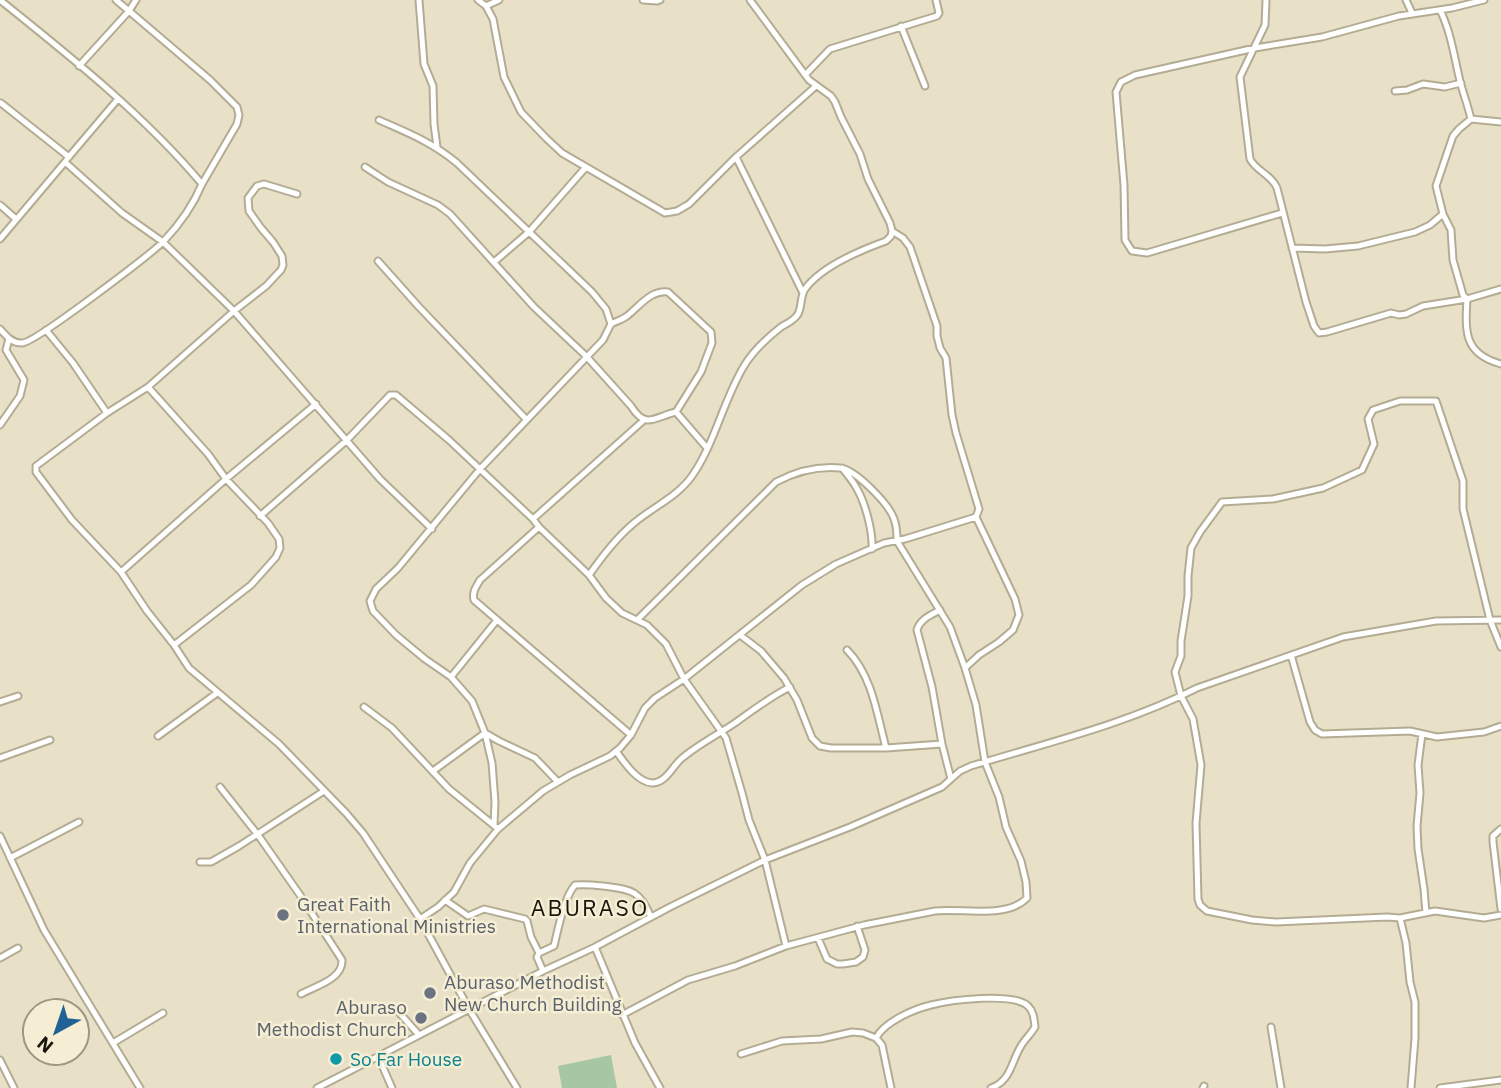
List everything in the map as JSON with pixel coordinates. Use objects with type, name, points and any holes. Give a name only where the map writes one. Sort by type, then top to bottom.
[{"type":"street","points":[[0,0],[118,99],[174,151],[202,184]]},
{"type":"street","points":[[0,329],[15,342],[29,342],[128,271],[163,242],[189,211],[237,124],[237,107],[210,80],[116,0]]},
{"type":"street","points":[[79,66],[136,0]]},
{"type":"street","points":[[419,0],[424,64],[433,86],[434,124],[438,147]]},
{"type":"street","points":[[478,0],[486,6],[493,19],[503,77],[521,112],[562,153],[665,213],[677,211],[689,204],[736,157],[816,86]]},
{"type":"street","points":[[486,6],[499,0]]},
{"type":"street","points":[[643,0],[660,0]]},
{"type":"street","points":[[589,575],[604,553],[632,524],[668,499],[691,477],[707,447],[732,387],[753,353],[796,317],[807,286],[838,261],[886,241],[891,236],[887,216],[835,102],[805,75],[750,0]]},
{"type":"street","points":[[805,75],[830,49],[937,16],[939,13],[936,0]]},
{"type":"street","points":[[1266,0],[1265,25],[1240,77],[1250,159],[1275,182],[1314,326],[1319,332],[1327,332],[1391,313],[1406,314],[1423,306],[1482,296],[1501,289]]},
{"type":"street","points":[[1406,0],[1412,13]]},
{"type":"street","points":[[1282,213],[1147,253],[1132,251],[1125,240],[1124,185],[1116,92],[1121,82],[1135,75],[1255,48],[1322,37],[1412,13],[1484,0]]},
{"type":"street","points":[[1440,10],[1447,23],[1471,119]]},
{"type":"street","points":[[901,26],[925,86]]},
{"type":"street","points":[[1395,91],[1423,83],[1445,87],[1461,83]]},
{"type":"street","points":[[0,239],[118,99]]},
{"type":"street","points":[[1,103],[67,159],[122,213],[163,242],[234,311],[380,479],[432,529]]},
{"type":"street","points":[[1467,299],[1460,289],[1452,251],[1451,230],[1443,214],[1437,180],[1453,136],[1459,129],[1471,119],[1501,121]]},
{"type":"street","points":[[379,120],[424,139],[457,163],[592,292],[606,309],[611,324]]},
{"type":"street","points":[[736,157],[803,293]]},
{"type":"street","points":[[365,167],[450,214],[534,307],[586,356],[644,420],[652,421],[676,412],[701,372],[712,342],[711,332],[668,292],[660,291],[652,294],[625,318],[611,324],[603,340],[586,356],[480,469],[432,529],[376,589],[370,601],[373,611],[396,635],[451,677],[472,701],[485,733],[492,763],[496,827]]},
{"type":"street","points":[[494,262],[529,233],[586,167]]},
{"type":"street","points":[[297,194],[264,184],[257,186],[248,198],[249,211],[282,256],[281,270],[266,286],[148,387],[107,413],[36,466],[35,470],[72,520],[121,572],[190,668],[279,744],[363,833],[420,919],[469,1009],[517,1088]]},
{"type":"street","points":[[0,205],[16,219]]},
{"type":"street","points":[[1292,248],[1358,246],[1415,232],[1430,225],[1443,214]]},
{"type":"street","points":[[892,231],[911,247],[937,326],[940,348],[946,358],[952,415],[979,509],[976,517],[1015,599],[1019,615],[1013,630],[965,668]]},
{"type":"street","points":[[378,261],[526,419]]},
{"type":"street","points":[[1467,299],[1468,339],[1475,351],[1487,360],[1501,363]]},
{"type":"street","points":[[46,330],[73,363],[107,413]]},
{"type":"street","points":[[0,425],[20,396],[24,380],[6,350],[9,339]]},
{"type":"street","points":[[148,387],[279,539],[280,548],[276,558],[251,586],[174,645]]},
{"type":"street","points":[[260,516],[347,440],[390,395],[396,395],[533,519],[538,527],[589,575],[606,598],[622,613],[647,625],[666,644],[684,679],[726,738],[749,820],[765,860],[786,946]]},
{"type":"street","points":[[1501,647],[1490,620],[1463,509],[1463,481],[1436,401],[1400,401],[1373,410],[1368,419],[1374,444],[1362,470],[1323,488],[1273,499],[1222,502],[1191,548],[1181,656],[1175,673],[1181,696],[1193,719],[1201,765],[1196,823],[1198,899],[1200,905],[1208,911],[1276,922],[1400,918],[1435,911],[1484,918],[1501,915]]},
{"type":"street","points":[[121,572],[226,478],[316,404]]},
{"type":"street","points":[[676,412],[707,447]]},
{"type":"street","points":[[533,519],[644,420]]},
{"type":"street","points":[[622,1015],[688,980],[735,966],[786,946],[857,926],[946,910],[992,911],[1017,905],[1027,898],[1021,861],[1006,827],[999,797],[985,762],[976,705],[950,627],[897,541],[894,518],[887,505],[850,470],[842,468],[808,471],[791,474],[776,482],[637,620]]},
{"type":"street","points":[[842,468],[857,488],[873,539],[872,548]]},
{"type":"street","points":[[420,919],[454,892],[470,863],[496,827],[543,791],[616,751],[631,735],[645,708],[654,698],[684,679],[818,574],[872,548],[976,517]]},
{"type":"street","points":[[538,527],[486,574],[474,590],[474,600],[631,735]]},
{"type":"street","points":[[940,610],[924,619],[918,630],[951,779]]},
{"type":"street","points":[[451,677],[497,620]]},
{"type":"street","points":[[317,1088],[765,860],[942,787],[960,771],[1092,730],[1197,688],[1343,637],[1436,621],[1501,620]]},
{"type":"street","points":[[740,635],[761,650],[773,663],[797,699],[812,738],[820,747],[886,748],[942,744]]},
{"type":"street","points":[[847,650],[857,660],[869,684],[886,748]]},
{"type":"street","points":[[1291,655],[1310,722],[1315,730],[1322,734],[1410,731],[1437,737],[1484,732],[1501,726]]},
{"type":"street","points":[[616,751],[647,782],[659,782],[689,752],[789,687]]},
{"type":"street","points":[[158,736],[217,693]]},
{"type":"street","points":[[0,702],[18,696]]},
{"type":"street","points":[[364,707],[392,728],[449,789],[496,827]]},
{"type":"street","points":[[433,771],[485,733]]},
{"type":"street","points":[[485,733],[535,758],[558,782]]},
{"type":"street","points":[[1422,734],[1418,765],[1420,793],[1417,826],[1426,913]]},
{"type":"street","points":[[0,758],[50,740]]},
{"type":"street","points":[[219,787],[258,835],[342,960],[342,968],[337,975],[301,993]]},
{"type":"street","points":[[200,862],[211,862],[258,835],[324,791]]},
{"type":"street","points":[[10,858],[79,822]]},
{"type":"street","points":[[1501,829],[1493,836],[1493,842],[1501,909]]},
{"type":"street","points":[[0,836],[44,930],[140,1088]]},
{"type":"street","points":[[539,953],[554,946],[569,892],[579,884],[629,890],[642,899],[651,917]]},
{"type":"street","points":[[445,900],[468,916],[484,909],[525,919],[539,953],[537,957],[543,971]]},
{"type":"street","points":[[1400,918],[1415,1002],[1416,1038],[1411,1088]]},
{"type":"street","points":[[818,937],[827,959],[837,964],[856,962],[863,957],[865,950],[857,926]]},
{"type":"street","points":[[595,947],[622,1015],[660,1088]]},
{"type":"street","points":[[0,958],[18,948]]},
{"type":"street","points":[[876,1038],[883,1028],[930,1005],[980,999],[1018,1001],[1028,1006],[1033,1013],[1035,1027],[1021,1045],[1007,1075],[998,1086],[991,1088]]},
{"type":"street","points":[[396,1009],[419,1035]]},
{"type":"street","points":[[113,1042],[163,1013]]},
{"type":"street","points":[[1271,1027],[1282,1088]]},
{"type":"street","points":[[741,1054],[782,1041],[863,1033],[876,1038],[882,1045],[891,1088]]},
{"type":"street","points":[[378,1056],[391,1088]]},
{"type":"street","points":[[0,1060],[14,1088]]},
{"type":"street","points":[[1440,1088],[1501,1080]]},
{"type":"green space","points":[[611,1055],[617,1088],[562,1088],[558,1066]]},
{"type":"place","name":"Great Faith International Ministries","points":[[283,915]]},
{"type":"place","name":"Aburaso Methodist New Church Building","points":[[430,993]]},
{"type":"place","name":"Aburaso Methodist Church","points":[[421,1018]]},
{"type":"place","name":"So Far House","points":[[336,1059]]},
{"type":"district","name":"ABURASO","points":[[590,907]]}]
